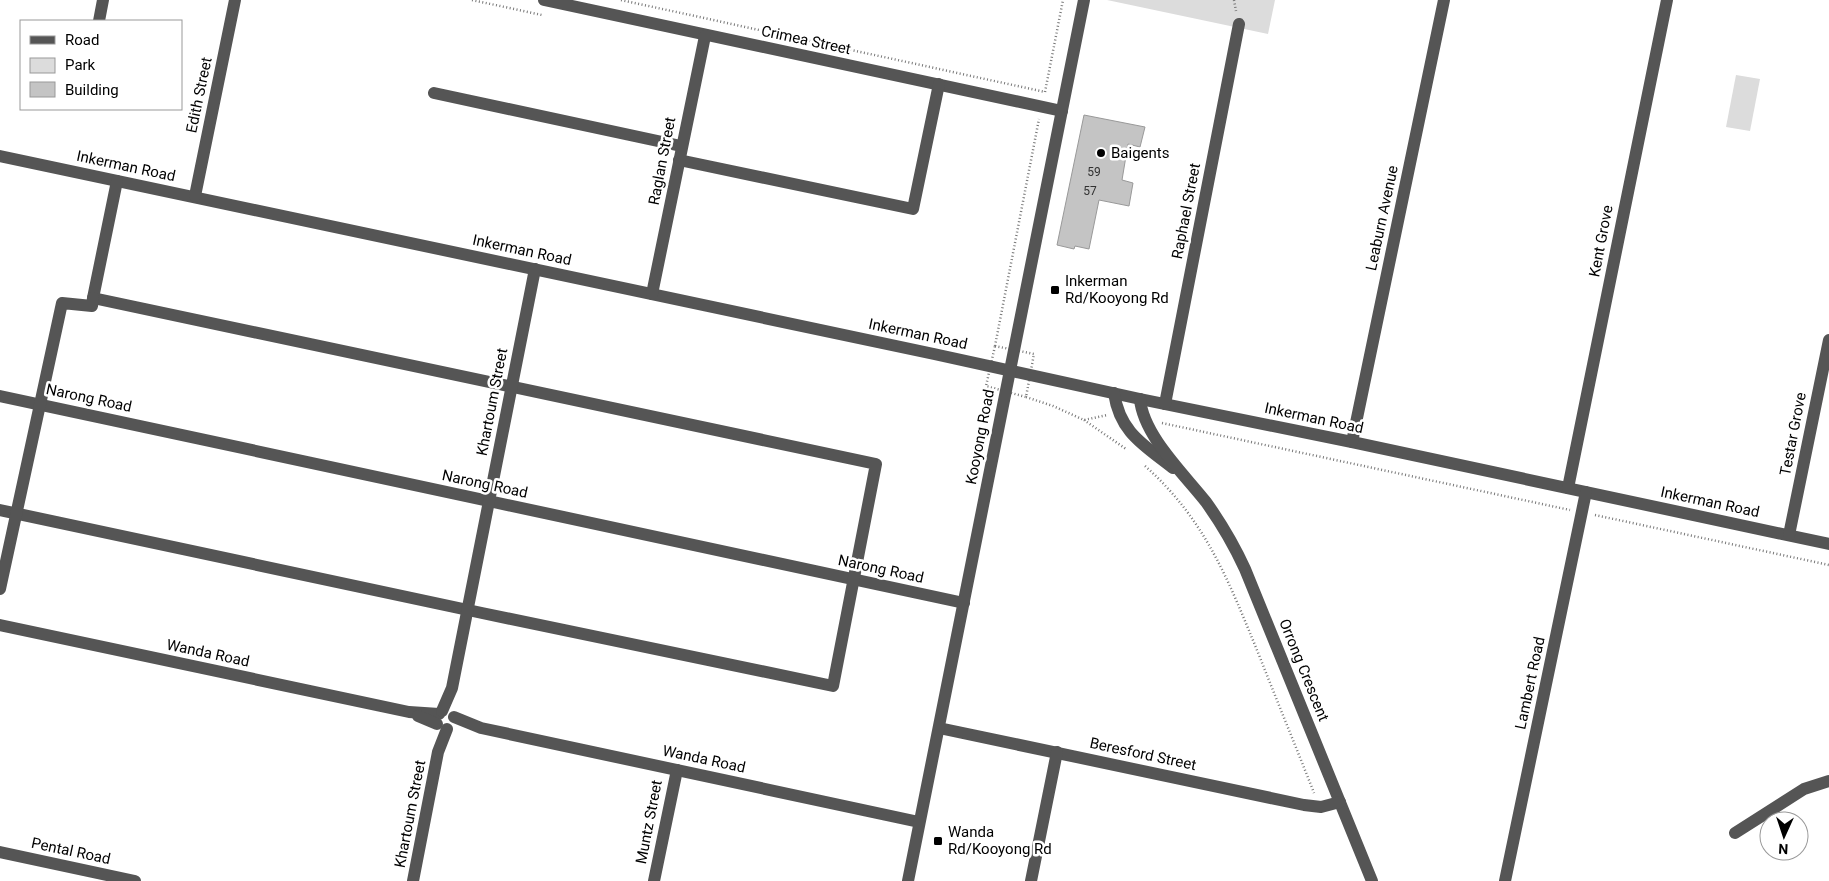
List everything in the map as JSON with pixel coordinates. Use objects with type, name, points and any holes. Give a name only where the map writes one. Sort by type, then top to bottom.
[{"type":"street","points":[[99,20],[103,0]]},
{"type":"street","name":"Edith Street","points":[[195,196],[235,0]]},
{"type":"street","name":"Crimea Street","points":[[544,0],[578,4],[705,36],[1062,111]]},
{"type":"street","name":"Kooyong Road","points":[[908,881],[1084,0]]},
{"type":"street","name":"Leaburn Avenue","points":[[1352,442],[1444,0]]},
{"type":"street","name":"Kent Grove","points":[[1568,488],[1666,0]]},
{"type":"street","name":"Raphael Street","points":[[1164,404],[1239,24]]},
{"type":"street","name":"Raglan Street","points":[[652,294],[705,36]]},
{"type":"street","points":[[679,160],[913,210],[939,84]]},
{"type":"street","points":[[434,93],[681,146]]},
{"type":"street","name":"Inkerman Road","points":[[0,156],[1010,370],[1114,394],[1352,442],[1829,544]]},
{"type":"street","points":[[0,589],[62,303],[92,306],[117,181]]},
{"type":"street","name":"Khartoum Street","points":[[413,881],[535,269]]},
{"type":"street","points":[[0,510],[833,686],[876,464],[93,298]]},
{"type":"street","name":"Testar Grove","points":[[1789,535],[1829,340]]},
{"type":"street","name":"Orrong Crescent","points":[[1114,394],[1119,416],[1132,434],[1189,480]]},
{"type":"street","name":"Narong Road","points":[[0,396],[964,603]]},
{"type":"street","name":"Orrong Crescent","points":[[1140,399],[1141,411],[1154,436],[1222,526],[1245,569],[1372,881]]},
{"type":"street","name":"Lambert Road","points":[[1505,881],[1586,492]]},
{"type":"street","name":"Wanda Road","points":[[0,625],[920,822]]},
{"type":"street","name":"Beresford Street","points":[[939,728],[1321,807],[1340,802]]},
{"type":"street","points":[[1031,881],[1057,752]]},
{"type":"street","name":"Muntz Street","points":[[654,881],[676,770]]},
{"type":"street","points":[[1736,833],[1804,789],[1829,781]]},
{"type":"street","name":"Pental Road","points":[[0,852],[135,881]]},
{"type":"path","points":[[621,0],[1045,92]]},
{"type":"path","points":[[995,346],[1063,0]]},
{"type":"path","points":[[1026,397],[1053,406],[1084,420],[1130,451]]},
{"type":"path","points":[[1084,420],[1107,415],[1119,416]]},
{"type":"path","points":[[1144,418],[1829,565]]},
{"type":"path","points":[[1144,464],[1172,491],[1200,528],[1213,550],[1233,591],[1321,807]]},
{"type":"green space","points":[[1107,0],[1275,0],[1268,34]]},
{"type":"green space","points":[[1736,75],[1760,79],[1750,131],[1726,127]]},
{"type":"building","points":[[1084,115],[1145,127],[1140,147],[1128,144],[1122,180],[1133,183],[1129,206],[1099,200],[1089,249],[1075,246],[1074,249],[1057,245]]},
{"type":"place","name":"Baigents","points":[[1101,153]]},
{"type":"place","name":"Inkerman Rd/Kooyong Rd","points":[[1055,290]]},
{"type":"place","name":"Wanda Rd/Kooyong Rd","points":[[938,841]]}]
